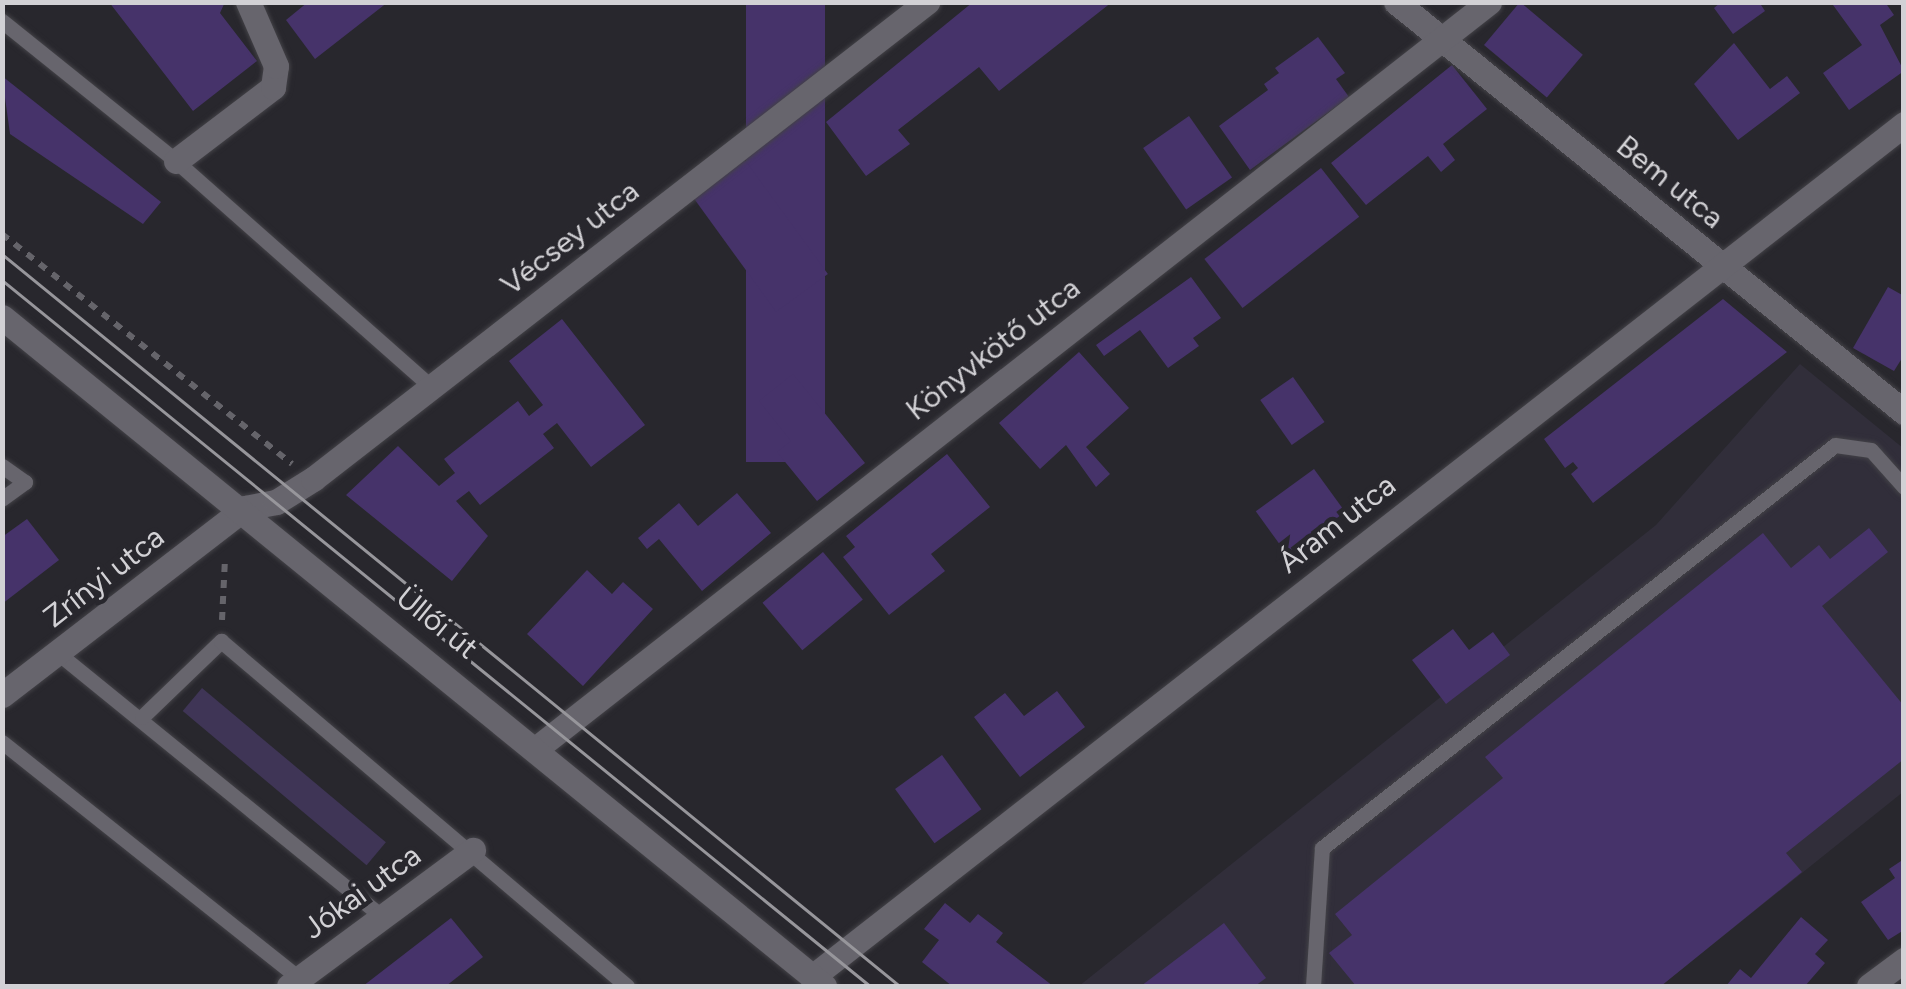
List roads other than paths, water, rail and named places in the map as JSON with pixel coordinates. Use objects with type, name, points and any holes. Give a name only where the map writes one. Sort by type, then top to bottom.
[{"type":"street","points":[[176,161],[274,87],[276,66],[248,2]]},
{"type":"street","name":"Vécsey utca","points":[[236,515],[276,502],[313,479],[927,2]]},
{"type":"street","name":"Bem utca","points":[[1396,2],[1904,412]]},
{"type":"street","name":"Könyvkötő utca","points":[[538,747],[1489,2]]},
{"type":"street","name":"Áram utca","points":[[818,982],[1721,264],[1904,124]]},
{"type":"street","name":"Üllői út","points":[[2,316],[236,515],[538,747],[818,982]]},
{"type":"street","name":"Zrínyi utca","points":[[2,695],[236,515]]},
{"type":"street","name":"Jókai utca","points":[[294,982],[473,850]]},
{"type":"street","points":[[1869,986],[1904,960]]},
{"type":"lane","points":[[2,22],[176,161],[431,386]]},
{"type":"lane","points":[[1312,986],[1322,848],[1835,446],[1872,450],[1904,487]]},
{"type":"lane","points":[[2,466],[26,482],[2,499]]},
{"type":"lane","points":[[142,717],[221,641],[473,850],[628,986]]},
{"type":"lane","points":[[60,654],[383,917]]},
{"type":"lane","points":[[2,742],[294,982]]},
{"type":"tram line","points":[[2,254],[900,986]]},
{"type":"tram line","points":[[2,280],[870,986]]}]
